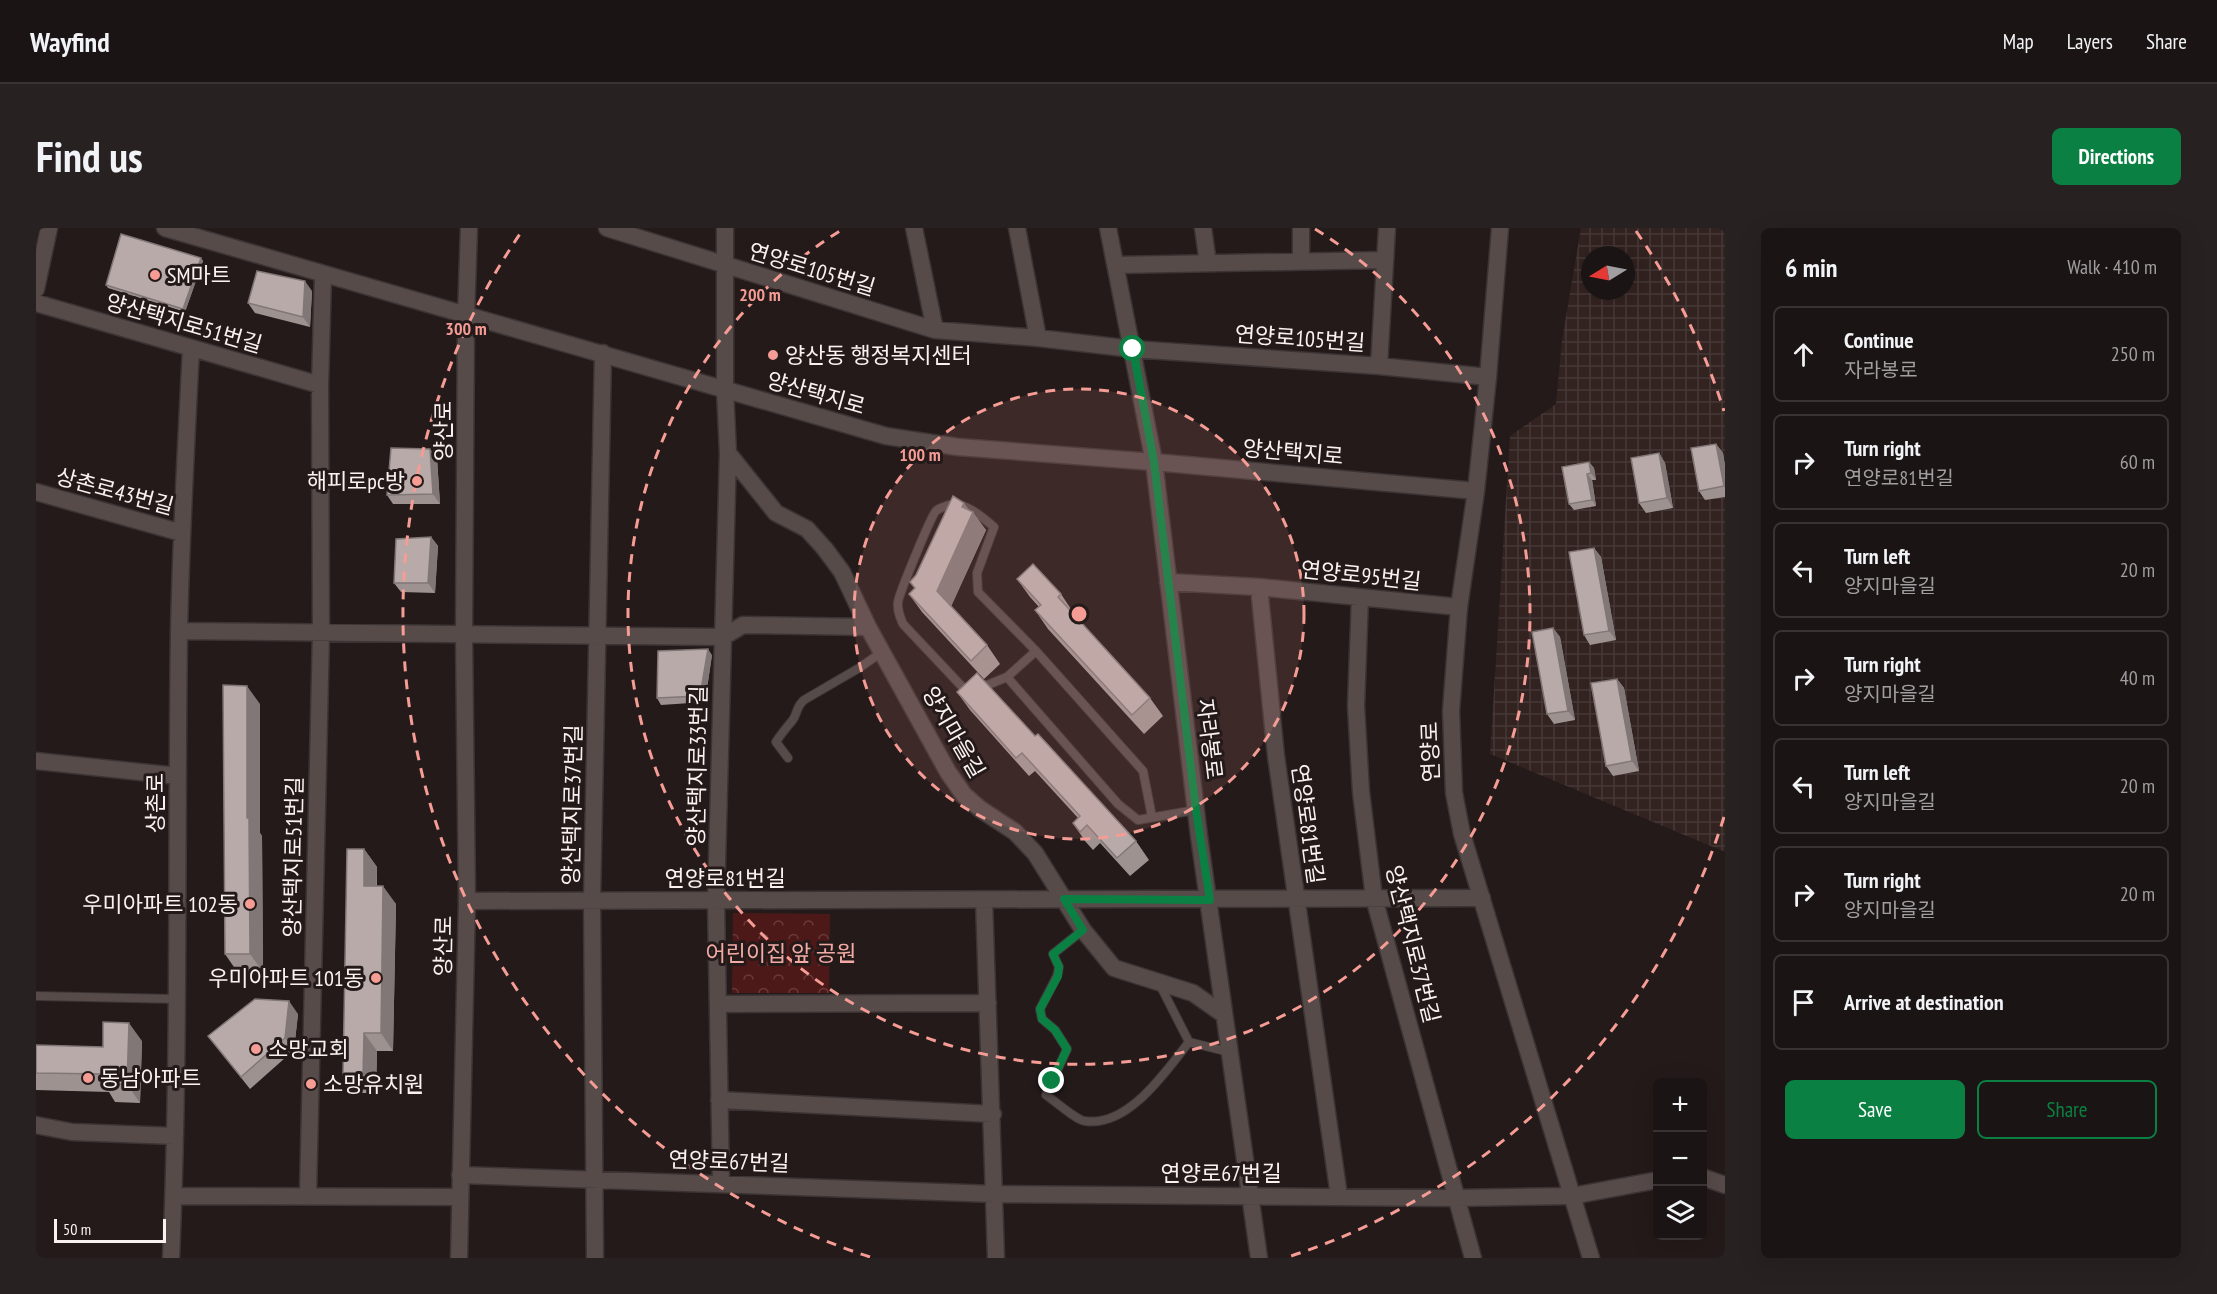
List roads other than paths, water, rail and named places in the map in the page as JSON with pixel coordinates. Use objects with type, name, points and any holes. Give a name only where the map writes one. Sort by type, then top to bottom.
[{"type":"street","points":[[36,289],[49,228]]},
{"type":"street","name":"양산택지로","points":[[165,228],[466,317],[603,353],[886,436],[922,443],[1476,491]]},
{"type":"street","name":"양산로","points":[[459,1258],[467,901],[464,634],[466,317],[469,228]]},
{"type":"street","name":"연양로105번길","points":[[607,228],[935,330],[1038,338],[1133,349],[1379,366],[1488,377]]},
{"type":"street","name":"양산택지로33번길","points":[[720,1183],[716,900],[728,453],[725,390],[725,228]]},
{"type":"street","points":[[1017,228],[1038,338]]},
{"type":"street","name":"자라봉로","points":[[1108,228],[1154,462],[1196,810],[1259,1258]]},
{"type":"street","points":[[1203,228],[1208,263]]},
{"type":"street","points":[[1301,228],[1301,262]]},
{"type":"street","name":"연양로105번길","points":[[1379,366],[1387,228]]},
{"type":"street","name":"연양로","points":[[1500,228],[1476,491],[1459,607],[1451,711],[1454,794],[1462,834],[1591,1258]]},
{"type":"street","points":[[915,232],[935,330]]},
{"type":"street","points":[[1117,265],[1385,260]]},
{"type":"street","name":"양산택지로51번길","points":[[308,1196],[321,633],[320,385],[323,274]]},
{"type":"street","name":"양산택지로51번길","points":[[36,303],[320,385]]},
{"type":"street","name":"상촌로","points":[[171,1258],[175,1136],[179,631],[191,349]]},
{"type":"street","name":"양산택지로37번길","points":[[595,1258],[592,901],[603,353]]},
{"type":"street","name":"양지마을길","points":[[728,453],[776,513],[807,529],[825,549],[842,572],[868,627],[957,785],[980,809],[1015,832],[1035,853],[1083,930],[1114,968],[1193,993],[1223,1014]]},
{"type":"street","name":"상촌로43번길","points":[[36,499],[36,493],[182,533]]},
{"type":"street","name":"연양로95번길","points":[[1168,582],[1259,587],[1459,607]]},
{"type":"street","name":"연양로81번길","points":[[1259,587],[1276,756],[1339,1196]]},
{"type":"street","name":"양산택지로37번길","points":[[1360,597],[1356,706],[1361,792],[1374,898],[1473,1258]]},
{"type":"street","points":[[179,631],[723,637],[743,625],[868,627]]},
{"type":"street","points":[[36,761],[178,776]]},
{"type":"street","name":"연양로81번길","points":[[467,901],[1482,898]]},
{"type":"street","points":[[984,900],[996,1194],[996,1258]]},
{"type":"street","points":[[718,1004],[988,1003]]},
{"type":"street","points":[[719,1100],[993,1114]]},
{"type":"street","points":[[36,1125],[72,1132],[175,1136]]},
{"type":"street","name":"연양로67번길","points":[[460,1175],[996,1194],[1456,1198],[1572,1196],[1653,1181]]},
{"type":"street","points":[[1707,1179],[1725,1185]]},
{"type":"street","points":[[174,1196],[460,1197]]},
{"type":"lane","points":[[1036,651],[1007,677],[968,693],[903,624],[898,609],[898,599],[936,511],[947,505],[959,504],[978,514],[994,527],[977,573],[978,592],[1036,651],[1143,771],[1152,817]]},
{"type":"lane","points":[[788,758],[776,742],[783,729],[794,719],[797,706],[882,652]]},
{"type":"lane","points":[[1007,677],[1118,804],[1138,820],[1196,810]]},
{"type":"lane","points":[[1083,930],[1053,954],[1059,967],[1058,976],[1040,1009],[1042,1019],[1055,1030],[1067,1049],[1047,1095],[1083,1121],[1104,1120],[1120,1114],[1148,1092],[1189,1042]]},
{"type":"lane","points":[[1159,983],[1189,1042],[1229,1052]]},
{"type":"lane","points":[[36,996],[176,999]]},
{"type":"place","name":"SM마트","points":[[155,275]]},
{"type":"place","name":"양산동 행정복지센터","points":[[773,355]]},
{"type":"place","name":"해피로pc방","points":[[417,481]]},
{"type":"place","name":"우미아파트 102동","points":[[250,904]]},
{"type":"place","name":"우미아파트 101동","points":[[376,978]]},
{"type":"place","name":"소망교회","points":[[256,1049]]},
{"type":"place","name":"동남아파트","points":[[88,1078]]},
{"type":"place","name":"소망유치원","points":[[311,1084]]},
{"type":"park label","name":"어린이집 앞 공원","points":[[781,953]]}]
